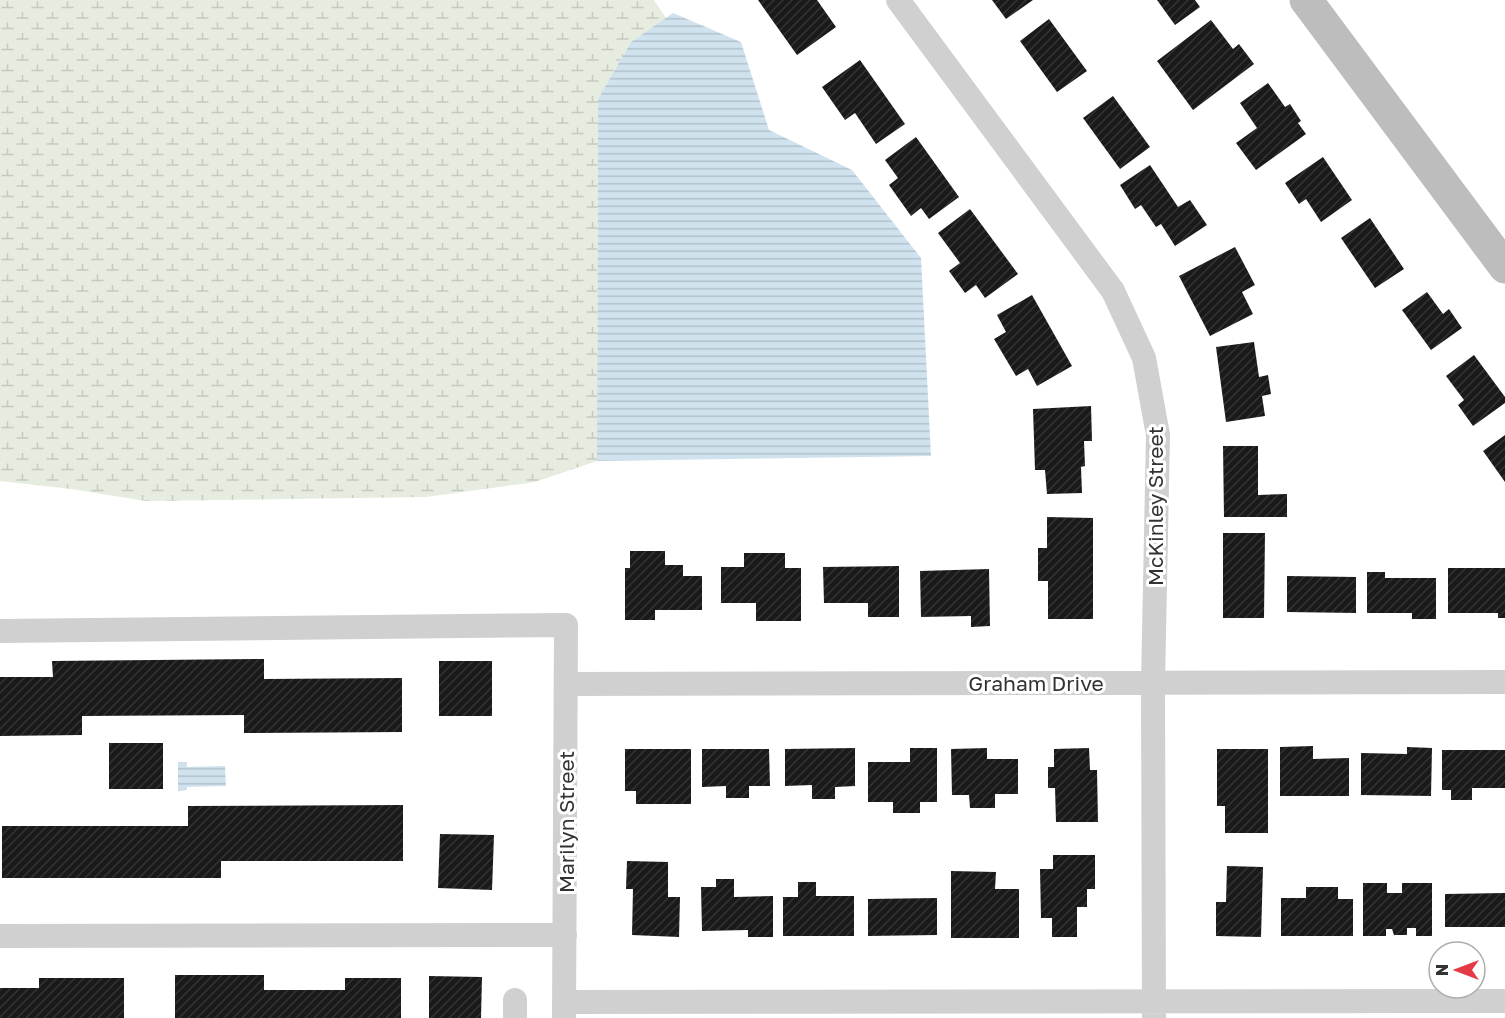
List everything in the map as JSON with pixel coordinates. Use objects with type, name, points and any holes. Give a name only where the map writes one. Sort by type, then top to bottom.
[{"type":"main road","points":[[1306,0],[1505,267]]},
{"type":"street","name":"McKinley Street","points":[[898,0],[1113,291],[1144,358],[1158,435],[1153,683],[1154,1010]]},
{"type":"street","name":"Marilyn Street","points":[[0,631],[566,626],[564,1010]]},
{"type":"street","name":"Graham Drive","points":[[566,684],[1505,682]]},
{"type":"street","points":[[0,936],[565,935]]},
{"type":"street","points":[[564,1010],[1154,1010],[1505,1001]]},
{"type":"green space","points":[[0,0],[654,0],[666,18],[631,42],[598,99],[597,461],[535,482],[426,497],[146,501],[0,481]]},
{"type":"water","points":[[673,13],[741,42],[769,130],[852,170],[921,258],[931,456],[597,461],[598,99],[631,42]]},
{"type":"water","points":[[178,762],[187,762],[187,767],[225,766],[226,786],[187,787],[187,790],[178,791]]},
{"type":"building","points":[[758,0],[817,0],[836,27],[797,55]]},
{"type":"building","points":[[992,0],[1033,0],[1006,19]]},
{"type":"building","points":[[1157,0],[1195,0],[1200,7],[1175,25]]},
{"type":"building","points":[[1049,19],[1087,71],[1057,92],[1020,41]]},
{"type":"building","points":[[1211,20],[1233,49],[1239,44],[1254,64],[1193,110],[1157,61]]},
{"type":"building","points":[[860,60],[905,124],[876,144],[855,113],[845,120],[822,87]]},
{"type":"building","points":[[1268,83],[1285,107],[1290,104],[1301,121],[1298,123],[1306,134],[1256,170],[1236,143],[1257,128],[1240,103]]},
{"type":"building","points":[[1113,96],[1150,147],[1120,169],[1083,118]]},
{"type":"building","points":[[916,137],[959,197],[929,219],[921,208],[911,216],[889,185],[898,178],[885,160]]},
{"type":"building","points":[[1323,157],[1352,200],[1321,222],[1306,199],[1299,204],[1285,183]]},
{"type":"building","points":[[1150,165],[1178,207],[1190,200],[1207,225],[1175,246],[1161,224],[1156,227],[1141,205],[1135,209],[1120,185]]},
{"type":"building","points":[[970,209],[1018,274],[985,298],[976,285],[965,293],[949,271],[960,263],[938,233]]},
{"type":"building","points":[[1370,218],[1404,269],[1375,288],[1341,238]]},
{"type":"building","points":[[1235,247],[1255,285],[1242,292],[1253,314],[1210,336],[1179,276]]},
{"type":"building","points":[[1427,292],[1443,314],[1449,309],[1462,328],[1431,350],[1402,310]]},
{"type":"building","points":[[1032,295],[1072,366],[1037,386],[1028,369],[1016,376],[994,339],[1006,332],[997,315]]},
{"type":"building","points":[[1254,342],[1259,377],[1268,375],[1271,394],[1262,396],[1265,416],[1226,422],[1216,347]]},
{"type":"building","points":[[1474,355],[1505,397],[1505,403],[1473,426],[1458,405],[1464,400],[1446,376]]},
{"type":"building","points":[[1091,406],[1092,441],[1084,441],[1085,466],[1081,467],[1082,493],[1047,494],[1045,470],[1035,470],[1033,409]]},
{"type":"building","points":[[1505,435],[1505,482],[1483,451]]},
{"type":"building","points":[[1223,446],[1258,446],[1258,495],[1287,494],[1287,517],[1224,517]]},
{"type":"building","points":[[1047,517],[1093,518],[1093,619],[1048,619],[1048,581],[1038,581],[1038,548],[1047,548]]},
{"type":"building","points":[[1223,533],[1265,533],[1264,618],[1223,618]]},
{"type":"building","points":[[630,551],[665,551],[665,565],[683,565],[683,576],[702,576],[702,610],[655,610],[655,620],[625,620],[625,568],[630,568]]},
{"type":"building","points":[[744,553],[785,553],[785,568],[801,568],[801,621],[756,621],[756,603],[721,603],[721,567],[744,567]]},
{"type":"building","points":[[899,566],[899,617],[868,617],[868,603],[824,603],[823,567]]},
{"type":"building","points":[[1448,568],[1505,568],[1505,618],[1498,618],[1498,613],[1448,613]]},
{"type":"building","points":[[989,569],[990,626],[971,627],[971,616],[921,617],[920,571]]},
{"type":"building","points":[[1367,572],[1385,572],[1385,578],[1436,578],[1436,619],[1412,619],[1412,613],[1367,613]]},
{"type":"building","points":[[1287,576],[1356,577],[1356,613],[1287,612]]},
{"type":"building","points":[[264,659],[264,679],[402,678],[402,732],[244,733],[244,715],[82,716],[82,735],[0,736],[0,677],[53,677],[52,661]]},
{"type":"building","points":[[439,661],[492,661],[492,716],[439,716]]},
{"type":"building","points":[[109,743],[163,743],[163,789],[109,789]]},
{"type":"building","points":[[1313,746],[1313,759],[1349,758],[1349,796],[1280,796],[1280,747]]},
{"type":"building","points":[[1407,747],[1432,748],[1431,796],[1361,795],[1361,753],[1407,754]]},
{"type":"building","points":[[855,748],[855,786],[835,787],[835,799],[812,799],[812,785],[785,786],[785,749]]},
{"type":"building","points":[[910,748],[937,748],[937,802],[920,802],[920,813],[893,813],[893,802],[868,802],[868,762],[910,762]]},
{"type":"building","points":[[987,748],[987,759],[1018,759],[1018,794],[995,794],[995,808],[970,808],[969,795],[952,795],[951,749]]},
{"type":"building","points":[[1089,748],[1090,770],[1097,770],[1098,822],[1056,822],[1055,788],[1048,788],[1048,767],[1054,767],[1054,749]]},
{"type":"building","points":[[625,749],[691,749],[691,804],[636,804],[636,791],[625,791]]},
{"type":"building","points":[[702,749],[769,749],[770,786],[749,786],[749,798],[726,798],[726,786],[702,787]]},
{"type":"building","points":[[1217,749],[1268,749],[1268,833],[1225,833],[1225,806],[1217,806]]},
{"type":"building","points":[[1442,750],[1505,750],[1505,788],[1472,788],[1472,800],[1451,800],[1451,790],[1442,790]]},
{"type":"building","points":[[403,805],[403,861],[221,861],[221,878],[2,878],[2,826],[188,826],[188,806]]},
{"type":"building","points":[[440,834],[494,835],[492,890],[438,888]]},
{"type":"building","points":[[1053,855],[1095,855],[1095,889],[1087,889],[1087,907],[1077,907],[1077,937],[1052,937],[1052,918],[1041,918],[1040,869],[1053,869]]},
{"type":"building","points":[[627,861],[668,862],[668,897],[680,897],[679,937],[632,935],[633,889],[626,889]]},
{"type":"building","points":[[1227,866],[1263,867],[1261,937],[1216,936],[1216,902],[1226,902]]},
{"type":"building","points":[[951,871],[996,872],[995,889],[1019,889],[1019,938],[951,938]]},
{"type":"building","points":[[716,879],[734,879],[734,897],[773,896],[773,937],[748,937],[748,930],[702,931],[701,887],[716,887]]},
{"type":"building","points":[[798,882],[816,882],[816,896],[854,896],[854,936],[783,936],[783,897],[798,897]]},
{"type":"building","points":[[1363,883],[1387,883],[1387,893],[1402,893],[1402,883],[1432,883],[1432,936],[1416,936],[1416,928],[1407,928],[1407,935],[1394,935],[1392,929],[1386,929],[1386,936],[1363,936]]},
{"type":"building","points":[[1306,887],[1338,887],[1338,899],[1353,899],[1353,936],[1281,936],[1281,898],[1306,898]]},
{"type":"building","points":[[1505,893],[1505,927],[1445,927],[1445,894]]},
{"type":"building","points":[[937,898],[937,935],[868,936],[868,899]]},
{"type":"building","points":[[175,975],[264,975],[264,990],[345,990],[345,978],[401,978],[401,1018],[175,1018]]},
{"type":"building","points":[[429,976],[482,977],[481,1018],[429,1018]]},
{"type":"building","points":[[39,978],[124,978],[124,1018],[0,1018],[0,988],[39,988]]}]
